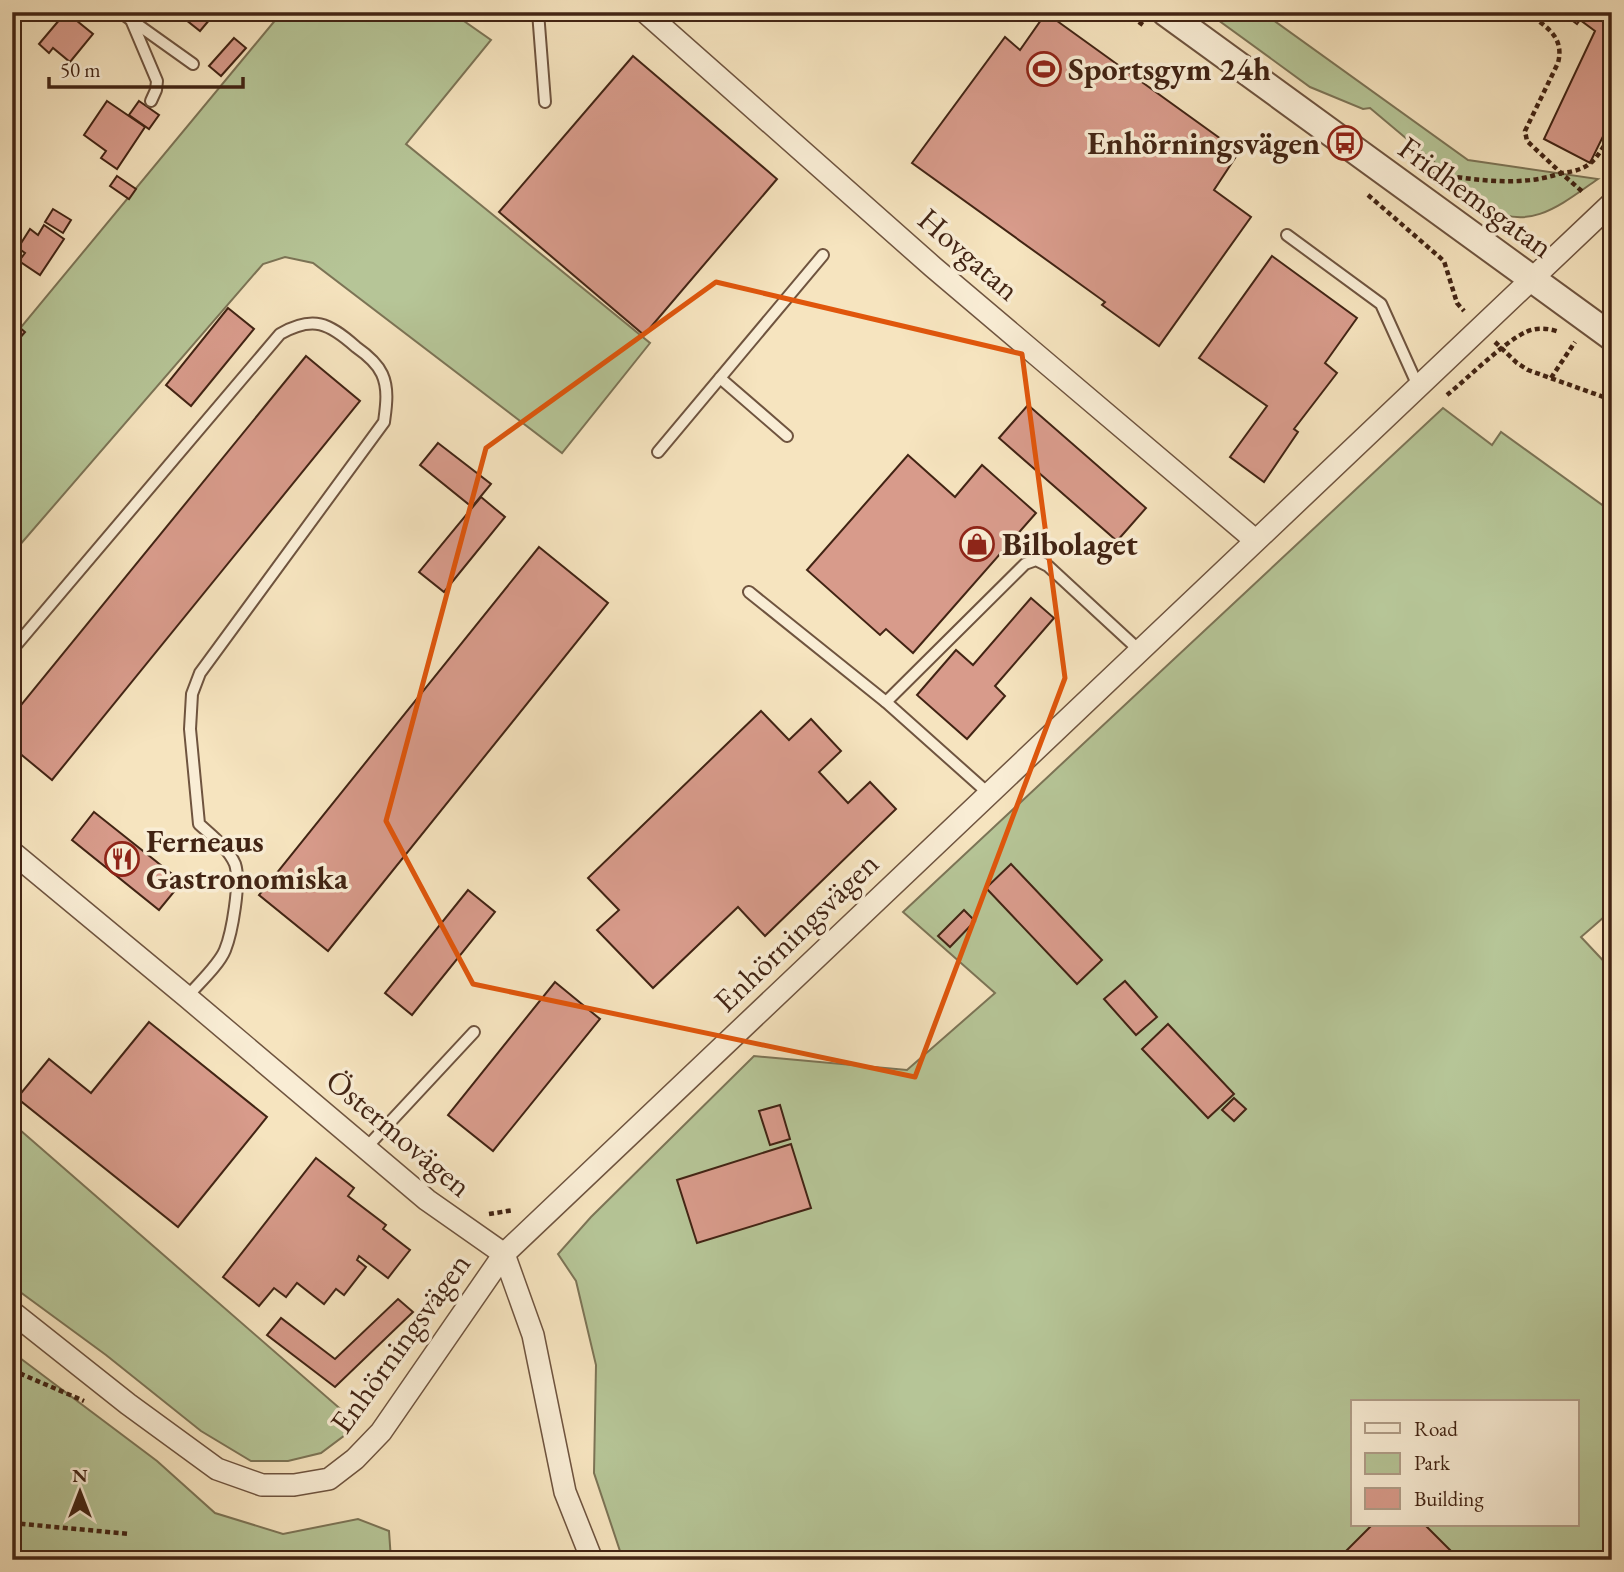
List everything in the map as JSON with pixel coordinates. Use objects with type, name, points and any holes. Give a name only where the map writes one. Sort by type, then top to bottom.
[{"type":"street","name":"Hovgatan","points":[[645,12],[933,267],[1255,540]]},
{"type":"street","name":"Fridhemsgatan","points":[[1156,20],[1532,278],[1612,337]]},
{"type":"street","name":"Enhörningsvägen","points":[[12,1312],[128,1404],[217,1469],[262,1485],[294,1485],[328,1479],[355,1459],[381,1432],[504,1254],[1479,326],[1612,203]]},
{"type":"street","name":"Östermovägen","points":[[12,852],[427,1200],[504,1254]]},
{"type":"street","points":[[504,1254],[533,1335],[565,1492],[592,1560]]},
{"type":"lane","points":[[120,12],[193,64]]},
{"type":"lane","points":[[538,12],[545,102]]},
{"type":"lane","points":[[132,22],[157,81],[151,101]]},
{"type":"lane","points":[[1287,234],[1381,304],[1418,386]]},
{"type":"lane","points":[[658,452],[823,255]]},
{"type":"lane","points":[[12,650],[280,334],[294,326],[310,323],[326,325],[338,331],[371,359],[382,374],[386,388],[384,422],[200,673],[192,694],[190,729],[199,824],[225,848],[236,866],[236,887],[225,952],[187,997]]},
{"type":"lane","points":[[720,378],[787,436]]},
{"type":"lane","points":[[886,702],[1025,564],[1037,560],[1048,566],[1139,650]]},
{"type":"lane","points":[[749,592],[886,702],[988,793]]},
{"type":"lane","points":[[366,1148],[474,1032]]},
{"type":"path","points":[[1125,12],[1156,20]]},
{"type":"path","points":[[1526,12],[1552,31],[1559,41],[1561,52],[1559,63],[1525,131],[1527,141],[1584,193]]},
{"type":"path","points":[[1421,172],[1489,181],[1541,180],[1561,173],[1577,172],[1591,165],[1612,133]]},
{"type":"path","points":[[1368,194],[1444,261],[1457,303],[1502,349],[1528,370],[1612,400]]},
{"type":"path","points":[[1502,349],[1528,330],[1555,330],[1566,335],[1576,342],[1551,378]]},
{"type":"path","points":[[484,1213],[522,1210],[536,1223]]},
{"type":"path","points":[[12,1523],[130,1534]]},
{"type":"highlighted area","points":[[716,282],[1022,354],[1065,678],[915,1077],[473,984],[386,821],[486,448]]},
{"type":"green space","points":[[282,12],[451,12],[491,40],[406,144],[650,343],[562,453],[313,263],[285,257],[263,264],[12,554],[12,338]]},
{"type":"green space","points":[[1207,12],[1262,12],[1468,160],[1598,179],[1546,212],[1519,217],[1504,215],[1489,208],[1370,108],[1363,109],[1310,87]]},
{"type":"green space","points":[[1443,408],[1492,445],[1501,432],[1612,512],[1612,910],[1581,937],[1612,970],[1612,1560],[623,1560],[594,1473],[596,1365],[576,1281],[558,1254],[591,1217],[754,1056],[907,1070],[995,993],[903,912]]},
{"type":"green space","points":[[12,1123],[345,1413],[374,1386],[353,1429],[321,1453],[288,1461],[251,1461],[201,1431],[106,1355],[12,1286]]},
{"type":"green space","points":[[12,1352],[157,1461],[215,1513],[283,1534],[358,1519],[389,1531],[391,1560],[12,1560]]},
{"type":"building","points":[[66,12],[93,34],[70,62],[53,48],[49,53],[39,44]]},
{"type":"building","points":[[176,12],[216,12],[200,31]]},
{"type":"building","points":[[1561,12],[1612,12],[1612,118],[1590,163],[1544,139],[1595,31],[1580,20],[1577,24]]},
{"type":"building","points":[[1046,13],[1239,152],[1214,190],[1251,217],[1159,346],[1102,305],[1105,302],[912,163],[1005,37],[1020,50]]},
{"type":"building","points":[[234,38],[246,48],[221,76],[209,66]]},
{"type":"building","points":[[633,56],[777,179],[644,335],[499,212]]},
{"type":"building","points":[[107,101],[145,127],[117,169],[101,158],[106,151],[84,135]]},
{"type":"building","points":[[139,101],[159,115],[149,129],[129,115]]},
{"type":"building","points":[[117,176],[136,189],[129,199],[110,186]]},
{"type":"building","points":[[53,209],[71,220],[63,233],[45,222]]},
{"type":"building","points":[[44,225],[64,239],[40,275],[19,261],[25,253],[18,248],[30,229],[38,235]]},
{"type":"building","points":[[1272,256],[1357,318],[1325,363],[1337,373],[1294,429],[1298,432],[1264,482],[1230,457],[1267,406],[1199,358]]},
{"type":"building","points":[[228,308],[254,329],[191,406],[166,385]]},
{"type":"building","points":[[12,321],[25,332],[12,347]]},
{"type":"building","points":[[306,356],[360,401],[52,780],[12,747],[12,716]]},
{"type":"building","points":[[1028,405],[1146,508],[1117,541],[999,438]]},
{"type":"building","points":[[438,443],[491,484],[472,507],[420,465]]},
{"type":"building","points":[[908,455],[955,497],[982,465],[1036,513],[913,653],[886,629],[880,635],[807,570]]},
{"type":"building","points":[[481,497],[505,517],[444,592],[419,572]]},
{"type":"building","points":[[539,547],[608,603],[328,951],[259,895]]},
{"type":"building","points":[[1031,598],[1054,618],[995,686],[1005,696],[967,739],[917,695],[956,650],[973,665]]},
{"type":"building","points":[[761,711],[789,740],[811,719],[841,751],[819,772],[848,803],[870,782],[896,809],[765,936],[738,907],[653,988],[597,930],[619,910],[588,878]]},
{"type":"building","points":[[94,812],[182,882],[159,910],[72,840]]},
{"type":"building","points":[[1011,864],[1102,960],[1077,984],[986,888]]},
{"type":"building","points":[[468,890],[495,912],[412,1015],[385,993]]},
{"type":"building","points":[[964,910],[975,921],[950,947],[938,936]]},
{"type":"building","points":[[1125,981],[1157,1017],[1136,1035],[1104,999]]},
{"type":"building","points":[[555,982],[600,1019],[493,1151],[448,1115]]},
{"type":"building","points":[[149,1022],[267,1117],[178,1227],[17,1098],[49,1059],[91,1093]]},
{"type":"building","points":[[1168,1024],[1234,1094],[1208,1118],[1142,1049]]},
{"type":"building","points":[[1234,1098],[1246,1109],[1234,1121],[1222,1110]]},
{"type":"building","points":[[780,1105],[790,1139],[770,1145],[759,1111]]},
{"type":"building","points":[[791,1144],[811,1208],[697,1243],[677,1180]]},
{"type":"building","points":[[316,1158],[354,1188],[348,1196],[386,1225],[383,1229],[410,1250],[388,1278],[359,1256],[357,1260],[366,1267],[344,1295],[336,1289],[324,1304],[297,1283],[286,1297],[274,1288],[259,1306],[223,1277]]},
{"type":"building","points":[[398,1299],[413,1312],[335,1387],[267,1335],[281,1318],[335,1359]]},
{"type":"building","points":[[1371,1526],[1426,1526],[1460,1560],[1355,1560],[1346,1551]]},
{"type":"place","name":"Sportsgym 24h","points":[[1044,69]]},
{"type":"place","name":"Enhörningsvägen","points":[[1345,143]]},
{"type":"place","name":"Bilbolaget","points":[[977,544]]},
{"type":"place","name":"Ferneaus Gastronomiska","points":[[122,859]]}]
